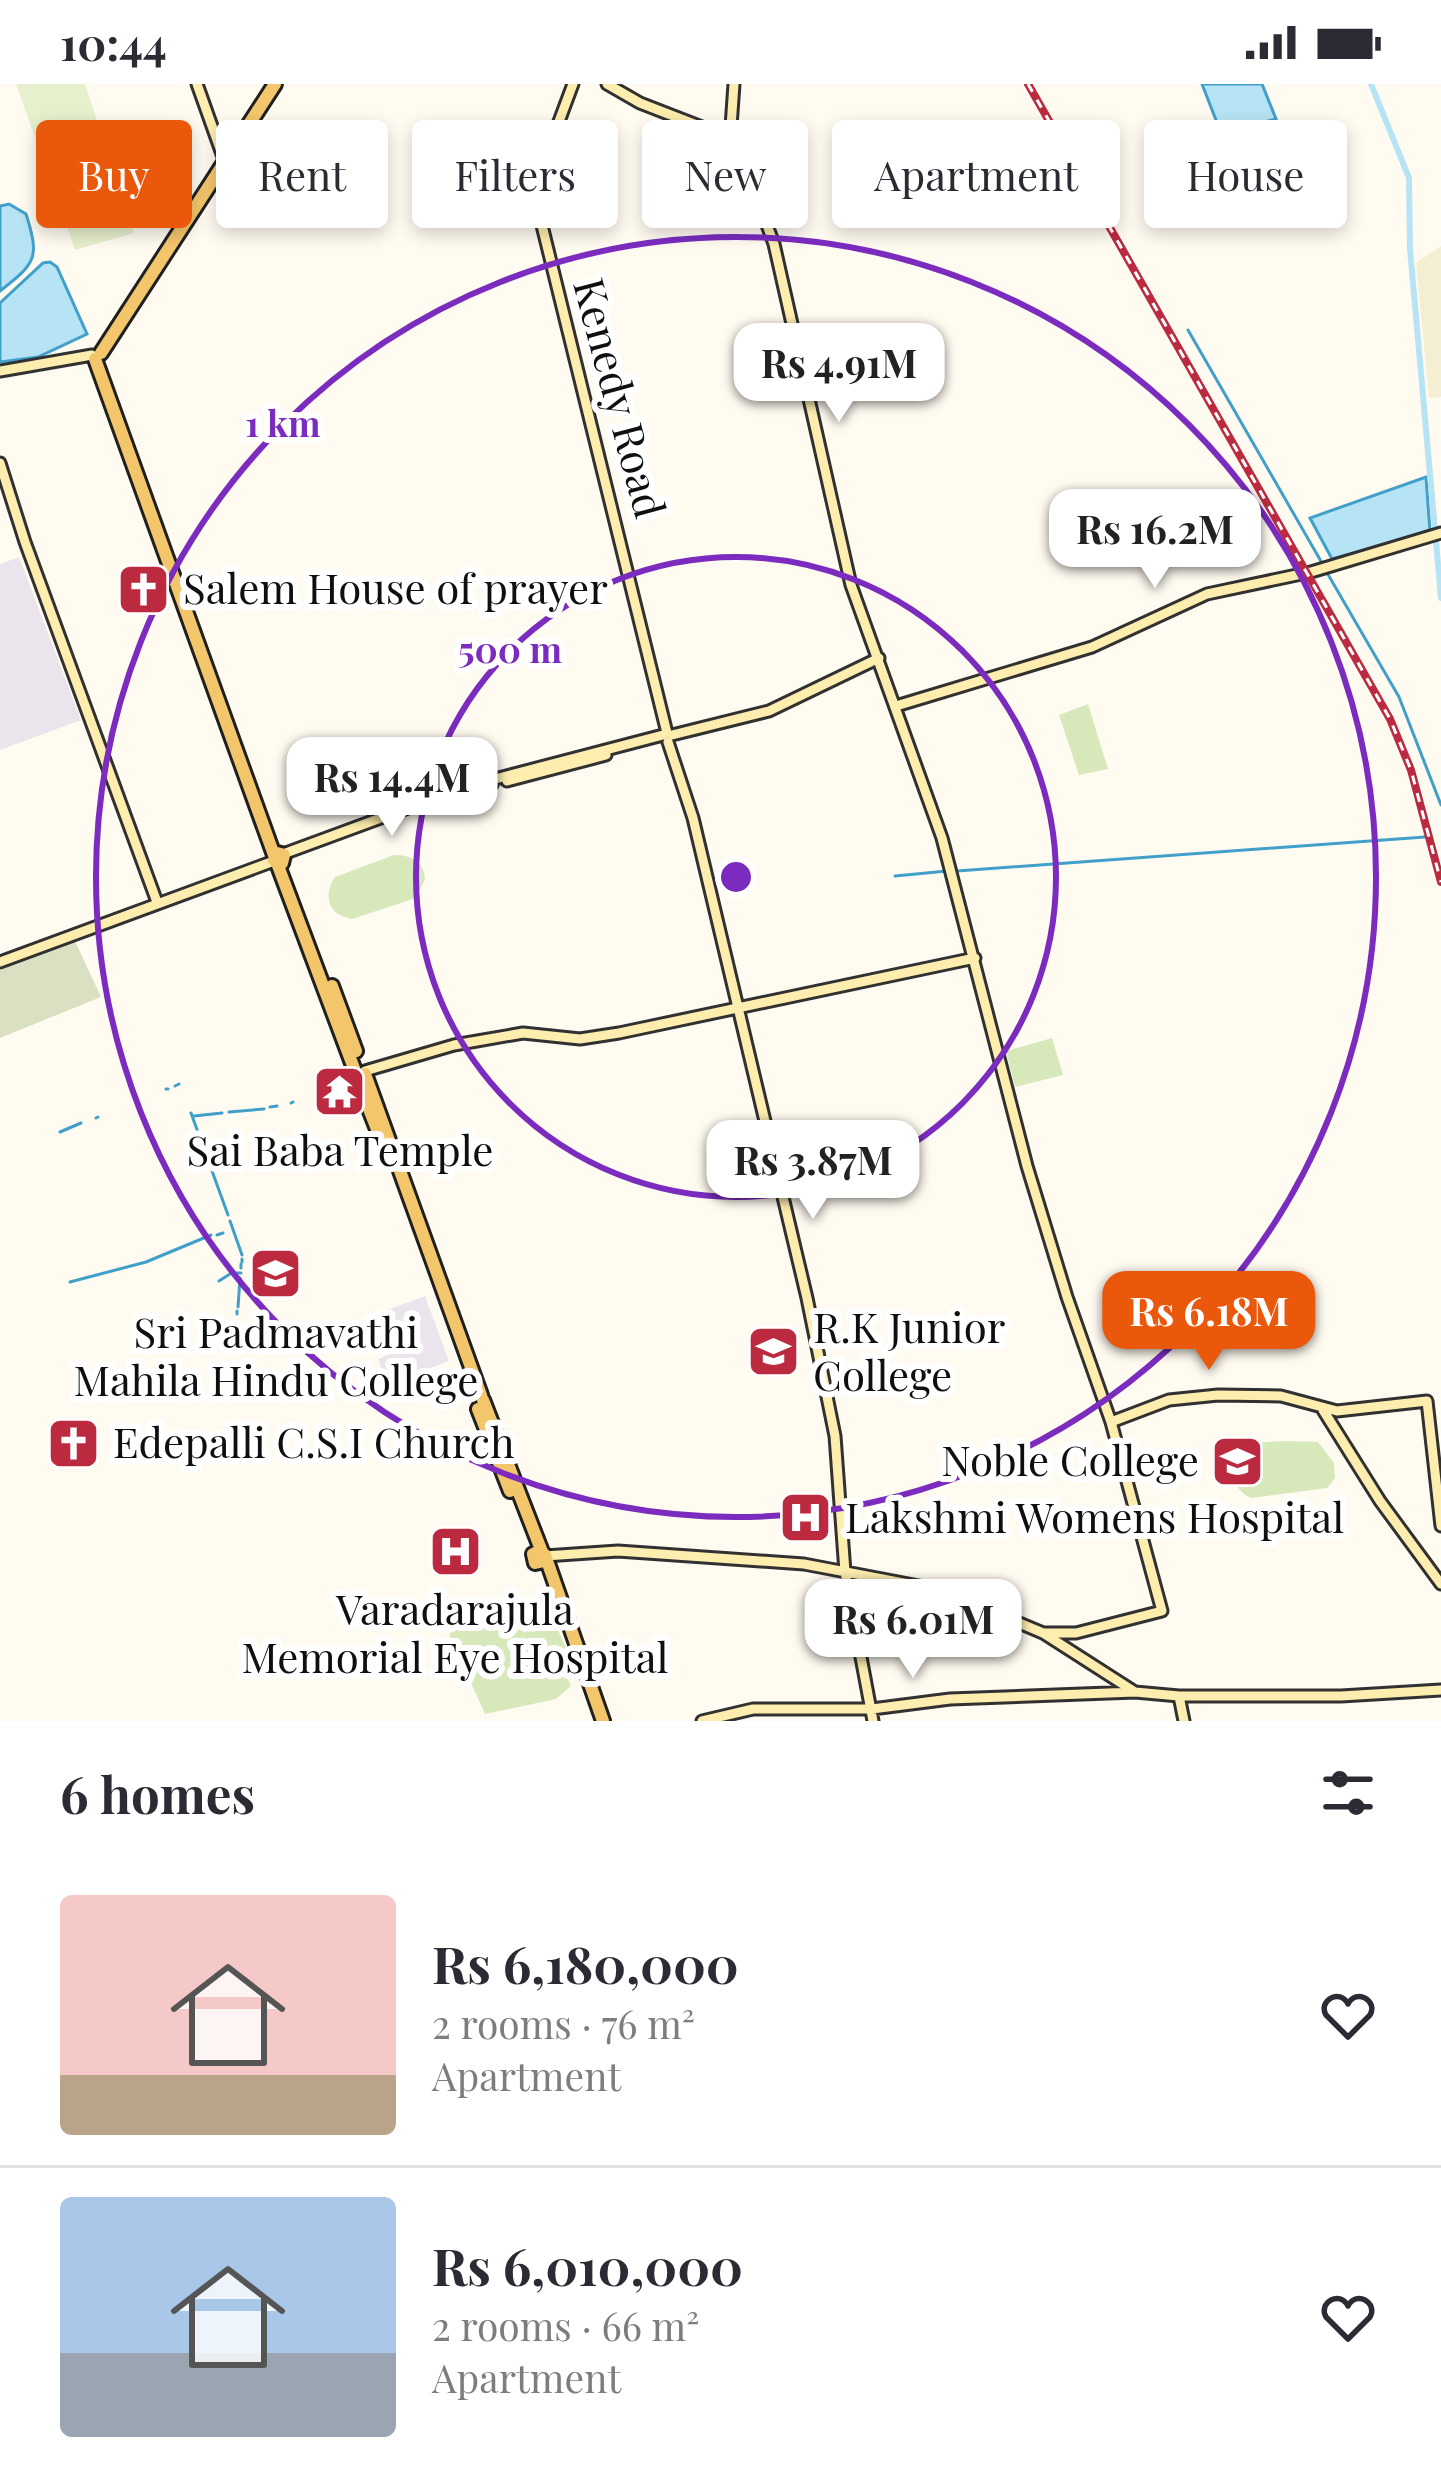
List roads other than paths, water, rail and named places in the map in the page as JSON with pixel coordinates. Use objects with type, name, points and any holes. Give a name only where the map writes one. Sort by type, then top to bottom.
[{"type":"main road","points":[[248,120],[272,84]]},
{"type":"main road","points":[[97,355],[272,84]]},
{"type":"main road","points":[[97,355],[216,168]]},
{"type":"main road","points":[[97,355],[600,1721]]},
{"type":"street","points":[[196,84],[216,138]]},
{"type":"street","name":"Kenedy Road","points":[[574,84],[535,197],[807,1298],[835,1436],[845,1571],[872,1715]]},
{"type":"street","points":[[607,84],[640,103],[689,120]]},
{"type":"street","points":[[731,120],[734,84]]},
{"type":"street","points":[[769,228],[851,585],[951,871],[967,960],[1040,1211],[1111,1422],[1162,1611],[1076,1633],[1043,1633]]},
{"type":"street","points":[[0,371],[97,355]]},
{"type":"street","points":[[0,463],[158,902]]},
{"type":"street","points":[[896,706],[1092,647],[1207,594],[1311,572],[1438,534]]},
{"type":"street","points":[[0,962],[488,783],[769,711],[878,658]]},
{"type":"street","points":[[361,1073],[484,1040],[529,1033],[580,1040],[967,960]]},
{"type":"street","points":[[1111,1422],[1169,1400],[1202,1396],[1281,1396],[1337,1411],[1427,1401],[1441,1526]]},
{"type":"street","points":[[1318,1405],[1441,1584]]},
{"type":"street","points":[[540,1557],[594,1551],[751,1558],[940,1590],[1043,1633],[1135,1692]]},
{"type":"street","points":[[702,1721],[753,1709],[872,1715],[950,1700],[1135,1692],[1341,1696],[1441,1690]]},
{"type":"street","points":[[1179,1696],[1184,1721]]},
{"type":"water","points":[[1202,84],[1262,84],[1276,119],[1272,120],[1216,120]]},
{"type":"water","points":[[9,204],[26,214],[33,250],[28,266],[0,291],[0,206]]},
{"type":"water","points":[[43,263],[57,267],[87,334],[38,357],[0,362],[0,303]]},
{"type":"water","points":[[1426,477],[1430,532],[1332,559],[1310,518]]},
{"type":"waterway","points":[[1371,84],[1409,178],[1410,249],[1441,598]]},
{"type":"waterway","points":[[1188,330],[1322,563]]},
{"type":"waterway","points":[[1326,571],[1399,697],[1441,805]]},
{"type":"waterway","points":[[957,871],[1425,837]]},
{"type":"waterway","points":[[895,876],[947,871]]},
{"type":"waterway","points":[[175,1086],[179,1084]]},
{"type":"waterway","points":[[329,1090],[348,1084]]},
{"type":"waterway","points":[[317,1093],[325,1091]]},
{"type":"waterway","points":[[270,1107],[277,1106]]},
{"type":"waterway","points":[[229,1112],[264,1109]]},
{"type":"waterway","points":[[191,1113],[228,1215]]},
{"type":"waterway","points":[[194,1116],[222,1113]]},
{"type":"waterway","points":[[60,1132],[81,1123]]},
{"type":"waterway","points":[[230,1221],[242,1255]]},
{"type":"waterway","points":[[217,1235],[223,1233]]},
{"type":"waterway","points":[[70,1282],[146,1262],[211,1235]]},
{"type":"waterway","points":[[236,1273],[241,1273]]},
{"type":"waterway","points":[[219,1281],[230,1274]]},
{"type":"waterway","points":[[238,1307],[240,1278]]},
{"type":"railway","points":[[1028,84],[1390,719],[1411,770],[1441,882]]},
{"type":"place","name":"Salem House of prayer","points":[[144,589]]},
{"type":"place","name":"Sai Baba Temple","points":[[340,1092]]},
{"type":"place","name":"Sri Padmavathi Mahila Hindu College","points":[[276,1274]]},
{"type":"place","name":"R.K Junior College","points":[[774,1352]]},
{"type":"place","name":"Edepalli C.S.I Church","points":[[74,1443]]},
{"type":"place","name":"Noble College","points":[[1238,1461]]},
{"type":"place","name":"Lakshmi Womens Hospital","points":[[806,1518]]},
{"type":"place","name":"Varadarajula Memorial Eye Hospital","points":[[455,1551]]}]
